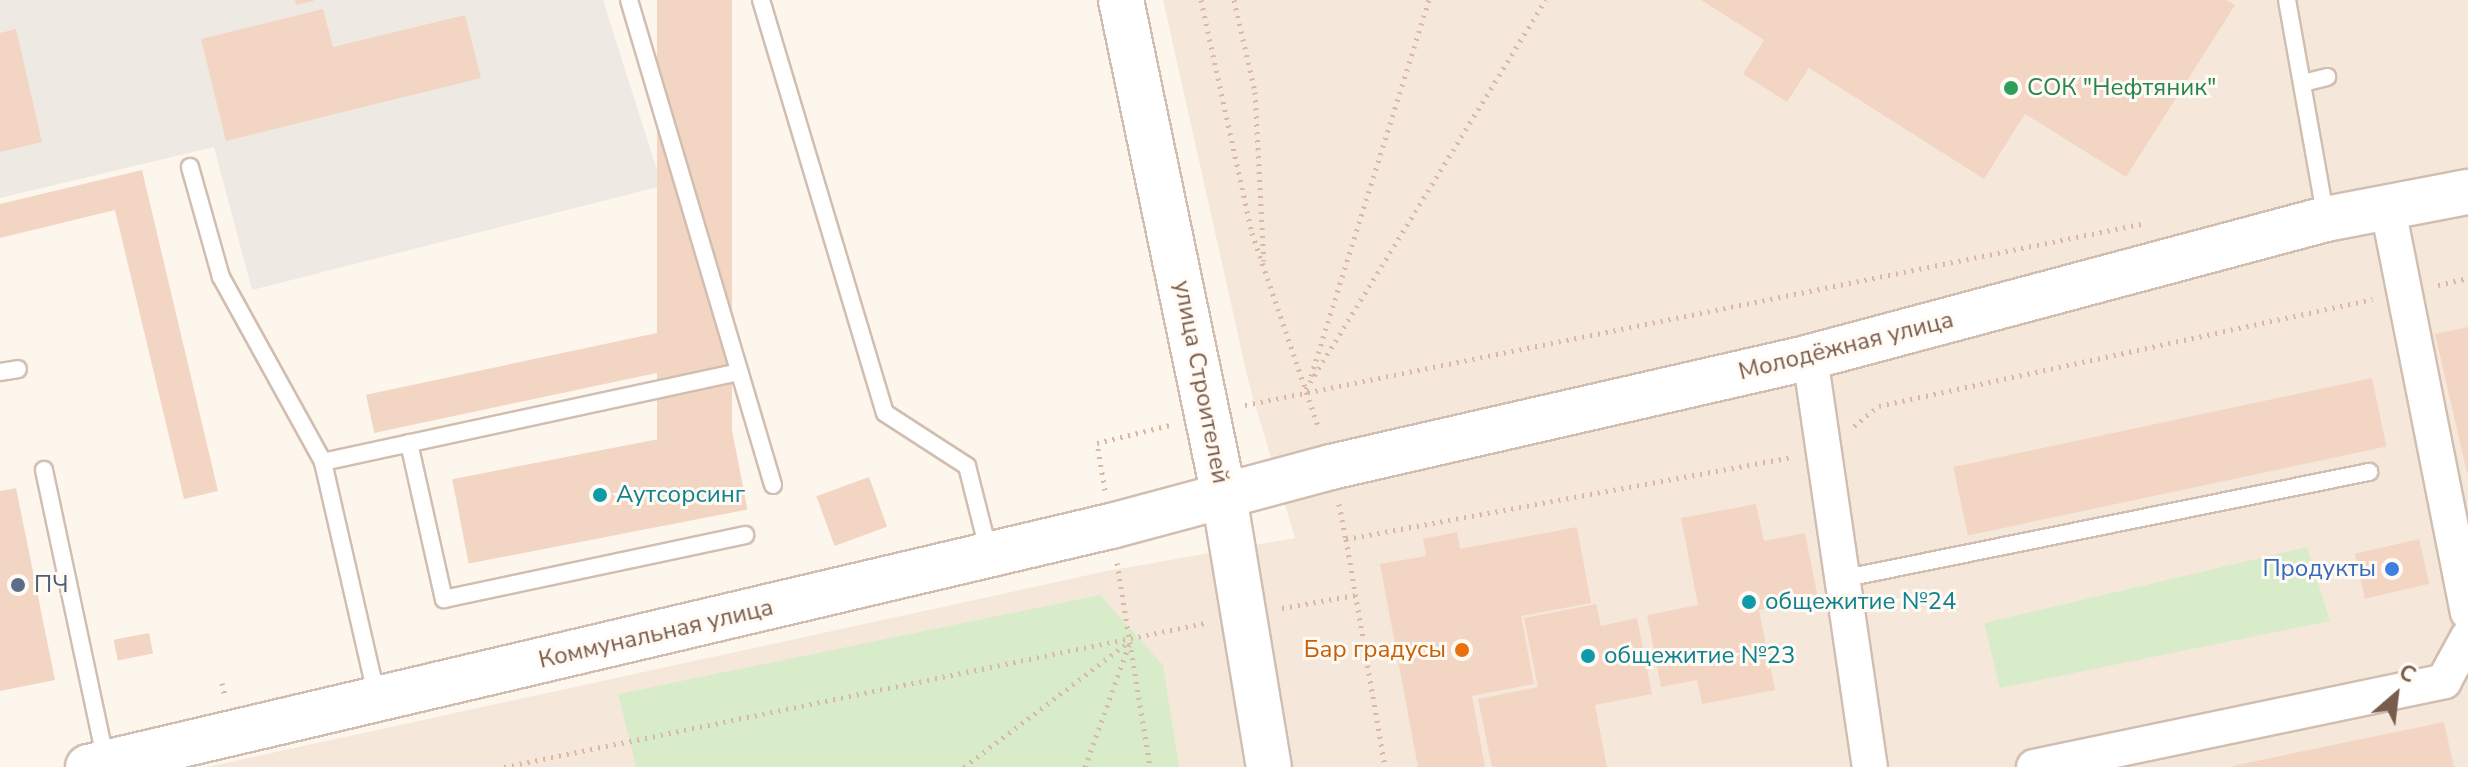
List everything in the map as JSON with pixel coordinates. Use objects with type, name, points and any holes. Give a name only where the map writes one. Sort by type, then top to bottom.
[{"type":"main road","name":"улица Строителей","points":[[1121,0],[1224,496],[1269,767]]},
{"type":"main road","name":"Молодёжная улица","points":[[1224,496],[1810,357],[2326,219],[2468,192]]},
{"type":"main road","name":"Коммунальная улица","points":[[97,765],[153,760],[378,700],[1111,526],[1224,496]]},
{"type":"street","points":[[2388,209],[2468,612]]},
{"type":"street","points":[[1810,357],[1839,579],[1870,767]]},
{"type":"street","points":[[2034,767],[2444,681],[2468,637]]},
{"type":"lane","points":[[629,0],[773,485]]},
{"type":"lane","points":[[761,0],[885,413],[967,466],[990,555]]},
{"type":"lane","points":[[2287,0],[2326,219]]},
{"type":"lane","points":[[2303,83],[2327,77]]},
{"type":"lane","points":[[190,167],[221,277],[323,462],[378,700]]},
{"type":"lane","points":[[0,372],[18,369]]},
{"type":"lane","points":[[323,462],[739,372]]},
{"type":"lane","points":[[409,443],[444,599],[745,535]]},
{"type":"lane","points":[[44,470],[97,765]]},
{"type":"lane","points":[[1839,579],[2369,472]]},
{"type":"path","points":[[1234,0],[1255,92],[1264,268]]},
{"type":"path","points":[[1308,385],[1429,0]]},
{"type":"path","points":[[1545,0],[1305,390],[2150,222]]},
{"type":"path","points":[[1111,526],[1150,767]]},
{"type":"path","points":[[1346,539],[1385,767]]},
{"type":"path","points":[[504,767],[1130,641],[1245,613],[1356,595]]},
{"type":"path","points":[[964,767],[1130,641]]},
{"type":"path","points":[[1085,767],[1130,641]]},
{"type":"shaded area","points":[[0,0],[603,0],[662,186],[252,290],[214,147],[0,198]]},
{"type":"shaded area","points":[[1163,0],[2468,0],[2468,767],[207,767],[1107,571],[1295,538],[1249,384]]},
{"type":"green space","points":[[2307,547],[2330,621],[2000,688],[1984,623]]},
{"type":"green space","points":[[1100,595],[1163,665],[1179,767],[636,767],[618,694]]},
{"type":"building","points":[[295,0],[313,0],[314,1],[296,5]]},
{"type":"building","points":[[657,0],[732,0],[732,502],[657,502]]},
{"type":"building","name":"СОК \"Нефтяник\"","points":[[1701,0],[2226,0],[2235,5],[2126,177],[2025,114],[1984,179],[1809,68],[1787,102],[1743,74],[1764,40]]},
{"type":"building","points":[[323,9],[333,47],[465,15],[481,78],[226,141],[201,39]]},
{"type":"building","points":[[16,29],[42,142],[0,152],[0,33]]},
{"type":"building","points":[[142,170],[218,491],[184,499],[115,210],[0,238],[0,204]]},
{"type":"building","points":[[685,327],[693,365],[374,433],[366,395]]},
{"type":"building","points":[[2468,327],[2468,472],[2467,473],[2435,334]]},
{"type":"building","points":[[2372,378],[2387,446],[1968,535],[1953,467]]},
{"type":"building","name":"Аутсорсинг","points":[[731,425],[747,509],[469,564],[452,479]]},
{"type":"building","points":[[869,477],[887,527],[835,546],[816,496]]},
{"type":"building","name":"ПЧ","points":[[16,488],[55,680],[0,691],[0,491]]},
{"type":"building","name":"общежитие №24","points":[[1756,504],[1764,541],[1805,533],[1818,598],[1759,610],[1775,690],[1702,704],[1697,680],[1661,687],[1647,615],[1698,605],[1681,518]]},
{"type":"building","name":"Бар градусы","points":[[1577,527],[1591,603],[1521,616],[1534,684],[1472,696],[1485,767],[1418,767],[1380,564],[1426,556],[1423,539],[1457,532],[1460,549]]},
{"type":"building","name":"Продукты","points":[[2419,539],[2429,584],[2365,599],[2355,554]]},
{"type":"building","name":"общежитие №23","points":[[1596,604],[1601,626],[1637,618],[1652,694],[1595,705],[1607,767],[1492,767],[1478,699],[1538,687],[1524,618]]},
{"type":"building","points":[[149,633],[153,654],[118,660],[114,640]]},
{"type":"building","points":[[2444,722],[2454,767],[2232,766]]},
{"type":"place","name":"СОК \"Нефтяник\"","points":[[2011,88]]},
{"type":"place","name":"Аутсорсинг","points":[[600,495]]},
{"type":"place","name":"Продукты","points":[[2392,569]]},
{"type":"place","name":"ПЧ","points":[[18,585]]},
{"type":"place","name":"общежитие №24","points":[[1749,602]]},
{"type":"place","name":"Бар градусы","points":[[1462,650]]},
{"type":"place","name":"общежитие №23","points":[[1588,656]]}]
